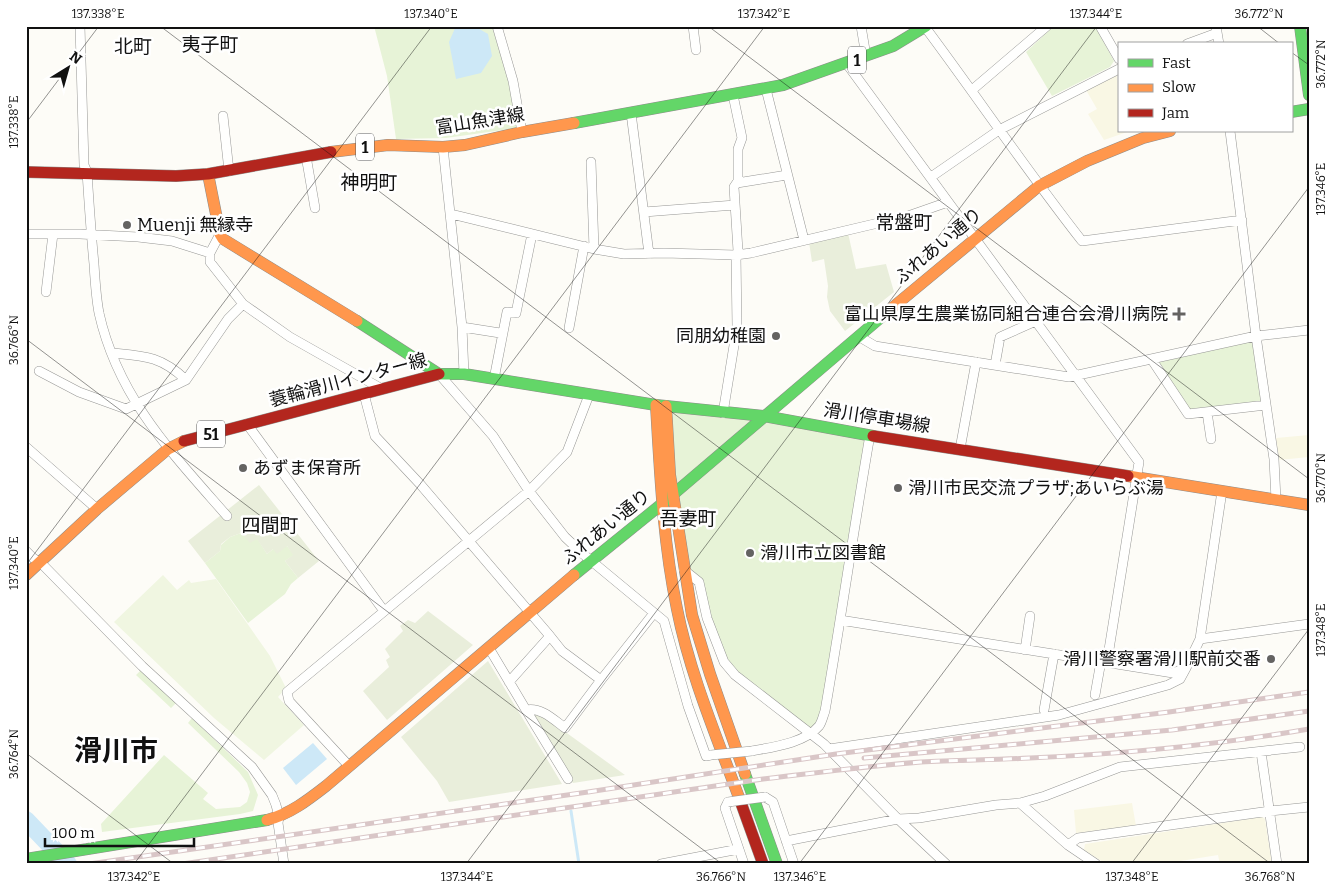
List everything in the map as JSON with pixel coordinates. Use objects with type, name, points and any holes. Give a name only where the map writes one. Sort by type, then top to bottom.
[{"type":"main road","points":[[1300,26],[1309,95]]},
{"type":"main road","name":"富山魚津線","points":[[26,172],[88,172],[176,176],[229,171],[306,156],[388,145],[443,148],[465,145],[522,132],[783,85],[847,64],[893,46],[926,27]]},
{"type":"main road","points":[[1292,112],[1309,109]]},
{"type":"main road","name":"ふれあい通り","points":[[32,859],[231,828],[279,817],[302,804],[1039,186],[1087,160],[1143,138],[1166,132]]},
{"type":"main road","points":[[208,174],[220,234]]},
{"type":"main road","name":"蓑輪滑川インター線","points":[[220,234],[223,239],[337,308],[439,374]]},
{"type":"main road","name":"蓑輪滑川インター線","points":[[26,575],[98,508],[168,449],[182,442],[439,374]]},
{"type":"main road","name":"滑川停車場線","points":[[439,374],[464,374],[589,395],[723,413],[764,416],[870,435],[1309,505]]},
{"type":"main road","points":[[661,405],[692,615],[710,674],[777,864]]},
{"type":"main road","points":[[661,405],[663,503],[669,568],[677,610],[696,678],[762,864]]},
{"type":"street","points":[[80,26],[84,165],[88,172],[91,234],[99,313],[122,380],[137,405],[168,449],[227,516]]},
{"type":"street","points":[[496,26],[512,81],[522,132]]},
{"type":"street","points":[[693,26],[696,50]]},
{"type":"street","points":[[861,26],[866,56]]},
{"type":"street","points":[[972,90],[1047,26]]},
{"type":"street","points":[[1100,26],[1118,57]]},
{"type":"street","points":[[926,27],[1039,186],[1082,241],[1242,220]]},
{"type":"street","points":[[1191,42],[1217,30]]},
{"type":"street","points":[[847,64],[1139,462],[1138,477],[1104,661],[1095,695]]},
{"type":"street","points":[[931,177],[999,130],[1118,70]]},
{"type":"street","points":[[766,89],[804,240]]},
{"type":"street","points":[[723,413],[736,327],[736,255],[738,251],[734,187],[738,181],[738,150],[742,138],[733,95]]},
{"type":"street","points":[[631,113],[649,254]]},
{"type":"street","points":[[224,116],[229,171]]},
{"type":"street","points":[[1230,132],[1274,459],[1276,500]]},
{"type":"street","points":[[443,148],[462,328],[464,374]]},
{"type":"street","points":[[306,156],[315,208]]},
{"type":"street","points":[[590,162],[594,249]]},
{"type":"street","points":[[736,183],[787,175]]},
{"type":"street","points":[[451,214],[594,249],[624,254],[736,255],[908,216],[948,202]]},
{"type":"street","points":[[644,212],[735,205]]},
{"type":"street","points":[[26,234],[91,234],[172,241],[210,252]]},
{"type":"street","points":[[46,292],[54,234]]},
{"type":"street","points":[[220,234],[210,252],[210,262],[243,304],[290,337],[382,389]]},
{"type":"street","points":[[494,379],[507,312],[516,313],[532,234]]},
{"type":"street","points":[[569,328],[584,246]]},
{"type":"street","points":[[39,371],[79,392],[126,409],[186,380],[228,319],[243,304]]},
{"type":"street","points":[[995,365],[1000,337],[1036,320]]},
{"type":"street","points":[[462,328],[500,333]]},
{"type":"street","points":[[858,336],[875,346],[1069,377],[1256,336],[1309,330]]},
{"type":"street","points":[[112,353],[150,357],[161,362],[186,380]]},
{"type":"street","points":[[1152,360],[1188,414],[1266,405]]},
{"type":"street","points":[[960,449],[976,362]]},
{"type":"street","points":[[439,374],[493,436],[529,491],[565,537],[664,621],[691,714],[706,756],[752,751],[783,745],[812,734],[821,724],[825,711],[850,546],[870,435]]},
{"type":"street","points":[[364,394],[375,436],[470,541],[562,651],[601,680]]},
{"type":"street","points":[[349,766],[289,701],[287,692],[529,491],[567,452],[589,395]]},
{"type":"street","points":[[1207,412],[1211,439]]},
{"type":"street","points":[[247,424],[384,611]]},
{"type":"street","points":[[26,447],[98,508]]},
{"type":"street","points":[[829,749],[1059,715],[1168,685],[1180,679],[1200,639],[1222,491]]},
{"type":"street","points":[[26,551],[41,563],[142,666],[252,767],[272,796],[279,817],[278,824],[284,864]]},
{"type":"street","points":[[684,570],[700,582],[708,618],[724,662],[736,675],[829,749],[898,819],[946,864]]},
{"type":"street","points":[[526,710],[534,708],[548,715],[565,728],[654,613]]},
{"type":"street","points":[[1025,650],[1030,616]]},
{"type":"street","points":[[840,620],[1173,673],[1186,668]]},
{"type":"street","points":[[1200,639],[1309,624]]},
{"type":"street","points":[[509,682],[550,636]]},
{"type":"street","points":[[489,648],[568,779]]},
{"type":"street","points":[[1044,710],[1054,654]]},
{"type":"street","points":[[786,841],[898,819],[919,818],[996,805],[1020,803],[1120,768],[1300,747]]},
{"type":"street","points":[[1261,752],[1277,864]]},
{"type":"street","points":[[744,864],[725,808],[728,802],[765,797],[773,802],[794,864]]},
{"type":"street","points":[[1020,803],[1068,845],[1096,864]]},
{"type":"street","points":[[1068,845],[1078,838],[1309,807]]},
{"type":"street","points":[[661,864],[739,849]]},
{"type":"shaded area","points":[[1117,73],[1118,132],[1127,132],[1104,140],[1088,114],[1097,109],[1086,90]]},
{"type":"shaded area","points":[[1309,435],[1309,457],[1279,460],[1276,438]]},
{"type":"shaded area","points":[[1132,803],[1136,826],[1076,833],[1074,810]]},
{"type":"shaded area","points":[[1262,817],[1265,819],[1272,864],[1220,864],[1218,855],[1162,864],[1106,864],[1084,850],[1085,844]]},
{"type":"green space","points":[[374,26],[492,26],[509,83],[517,128],[446,138],[396,139],[387,76]]},
{"type":"green space","points":[[1054,26],[1095,26],[1114,61],[1110,67],[1052,96],[1026,52]]},
{"type":"green space","points":[[138,219],[151,220],[151,235],[138,234]]},
{"type":"green space","points":[[848,233],[856,269],[886,264],[894,292],[845,331],[830,311],[824,259],[812,262],[809,242]]},
{"type":"green space","points":[[1256,336],[1266,403],[1190,413],[1152,360]]},
{"type":"green space","points":[[666,406],[870,435],[825,711],[812,734],[724,662],[699,582],[684,570]]},
{"type":"green space","points":[[259,485],[319,561],[298,578],[285,561],[293,555],[287,546],[277,554],[273,549],[267,554],[257,539],[250,543],[241,533],[230,537],[221,544],[220,551],[205,563],[188,541]]},
{"type":"green space","points":[[241,533],[257,538],[267,554],[273,549],[287,546],[294,555],[285,561],[298,578],[291,584],[285,594],[248,623],[205,563],[220,551],[221,545],[230,537]]},
{"type":"green space","points":[[163,575],[177,590],[189,580],[191,583],[216,579],[270,656],[286,688],[278,697],[304,725],[264,760],[214,718],[114,622]]},
{"type":"green space","points":[[428,611],[473,645],[387,720],[363,691],[389,667],[386,660],[390,657],[385,649],[403,631],[400,626],[408,620],[415,623]]},
{"type":"green space","points":[[488,661],[562,784],[449,802],[437,781],[401,737]]},
{"type":"green space","points":[[141,670],[176,703],[171,708],[136,675]]},
{"type":"green space","points":[[536,713],[546,718],[625,775],[573,783],[532,715]]},
{"type":"green space","points":[[192,718],[248,772],[258,795],[253,811],[102,832],[101,824],[164,755],[208,793],[203,799],[216,809],[240,807],[247,802],[250,792],[247,783],[239,772],[188,723]]},
{"type":"water","points":[[456,26],[474,26],[488,34],[492,56],[481,73],[456,79],[449,42]]},
{"type":"water","points":[[313,743],[327,759],[296,785],[283,768]]},
{"type":"waterway","points":[[571,811],[579,864]]},
{"type":"waterway","points":[[26,820],[68,864]]},
{"type":"railway","points":[[89,864],[836,754],[1169,712],[1309,692]]},
{"type":"railway","points":[[864,758],[1172,730],[1309,711]]},
{"type":"railway","points":[[182,864],[763,779],[921,762],[1016,759],[1135,751],[1240,740],[1309,729]]},
{"type":"traffic: fast","points":[[574,123],[783,85],[893,46],[926,26]]},
{"type":"traffic: fast","points":[[1300,26],[1309,95]]},
{"type":"traffic: fast","points":[[1292,112],[1309,109]]},
{"type":"traffic: fast","points":[[574,575],[663,503],[886,313]]},
{"type":"traffic: fast","points":[[357,321],[439,374]]},
{"type":"traffic: fast","points":[[439,374],[464,374],[656,405],[764,416],[873,436]]},
{"type":"traffic: fast","points":[[745,774],[777,864]]},
{"type":"traffic: fast","points":[[26,859],[267,820]]},
{"type":"traffic: slow","points":[[331,152],[388,145],[443,147],[465,145],[574,123]]},
{"type":"traffic: slow","points":[[886,313],[1039,186],[1087,161],[1143,138],[1166,132]]},
{"type":"traffic: slow","points":[[208,174],[220,234],[223,239],[357,321]]},
{"type":"traffic: slow","points":[[656,405],[665,533],[677,609],[697,683],[741,803]]},
{"type":"traffic: slow","points":[[666,406],[670,475],[692,615],[710,674],[745,774]]},
{"type":"traffic: slow","points":[[26,575],[97,509],[168,449],[184,441]]},
{"type":"traffic: slow","points":[[1128,476],[1309,505]]},
{"type":"traffic: slow","points":[[267,820],[291,810],[326,786],[574,575]]},
{"type":"traffic: jam","points":[[26,172],[176,176],[208,174],[331,152]]},
{"type":"traffic: jam","points":[[184,441],[439,374]]},
{"type":"traffic: jam","points":[[873,436],[1128,476]]},
{"type":"traffic: jam","points":[[741,803],[763,864]]},
{"type":"place","name":"Muenji 無縁寺","points":[[127,225]]},
{"type":"place","name":"富山県厚生農業協同組合連合会滑川病院","points":[[1179,314]]},
{"type":"place","name":"同朋幼稚園","points":[[776,336]]},
{"type":"place","name":"あずま保育所","points":[[243,468]]},
{"type":"place","name":"滑川市民交流プラザ;あいらぶ湯","points":[[898,488]]},
{"type":"place","name":"滑川市立図書館","points":[[750,553]]},
{"type":"place","name":"滑川警察署滑川駅前交番","points":[[1271,659]]},
{"type":"district","name":"夷子町","points":[[210,44]]},
{"type":"district","name":"北町","points":[[133,46]]},
{"type":"district","name":"神明町","points":[[369,182]]},
{"type":"district","name":"常盤町","points":[[904,222]]},
{"type":"district","name":"吾妻町","points":[[688,518]]},
{"type":"district","name":"四間町","points":[[270,525]]},
{"type":"district","name":"滑川市","points":[[116,750]]}]
